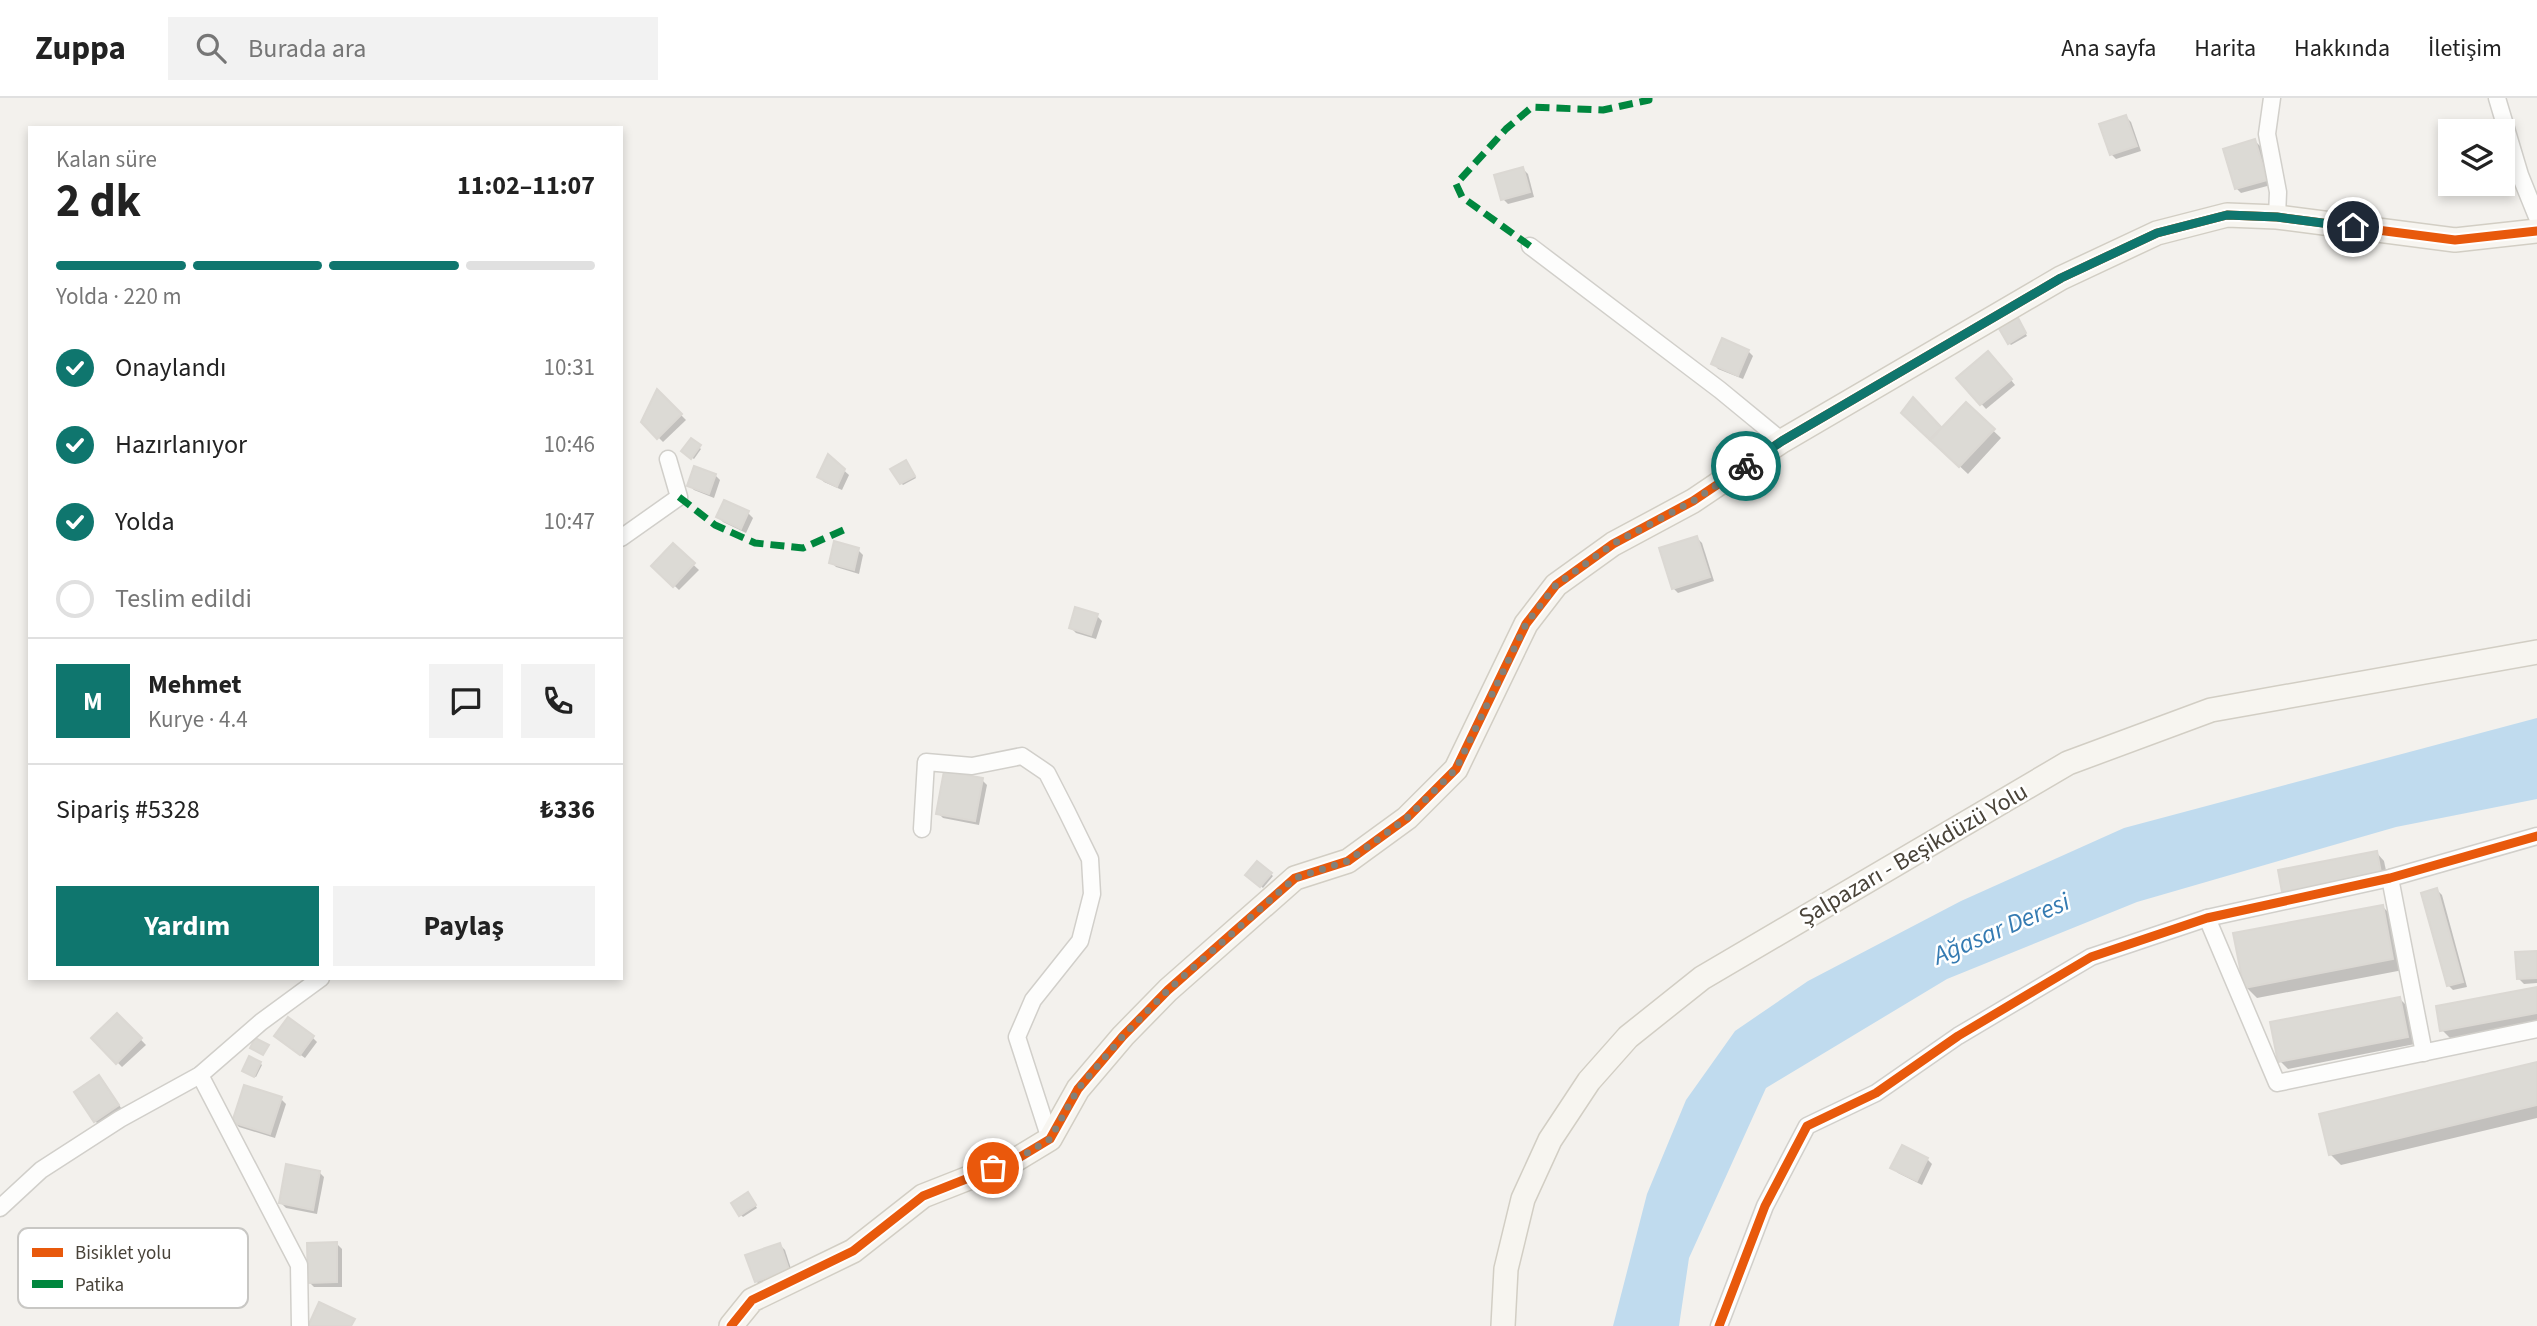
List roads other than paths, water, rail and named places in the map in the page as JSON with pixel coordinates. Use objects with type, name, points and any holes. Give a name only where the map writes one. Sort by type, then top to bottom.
[{"type":"street","points":[[2272,98],[2267,134],[2278,192],[2277,217]]},
{"type":"street","points":[[2497,98],[2520,175],[2537,217]]},
{"type":"street","points":[[731,1326],[752,1300],[853,1251],[923,1196],[1017,1159],[1050,1139],[1078,1089],[1123,1036],[1168,990],[1295,878],[1348,861],[1407,818],[1456,769],[1526,624],[1556,585],[1613,544],[1693,501],[1782,441],[2061,278],[2157,233],[2227,215],[2277,217],[2455,240],[2537,231]]},
{"type":"street","points":[[1530,246],[1720,390],[1782,441]]},
{"type":"street","points":[[623,537],[679,497],[668,459]]},
{"type":"street","name":"Şalpazarı - Beşikdüzü Yolu","points":[[1503,1326],[1506,1269],[1520,1210],[1550,1140],[1589,1082],[1628,1037],[1702,978],[2068,763],[2211,710],[2537,652]]},
{"type":"street","points":[[922,829],[926,762],[972,766],[1022,756],[1047,773],[1090,859],[1092,894],[1080,941],[1033,1000],[1017,1037],[1050,1139]]},
{"type":"street","points":[[1719,1326],[1765,1206],[1807,1126],[1876,1093],[1958,1036],[2091,957],[2207,918],[2390,878],[2537,836]]},
{"type":"street","points":[[2390,878],[2424,1053]]},
{"type":"street","points":[[2207,918],[2277,1083],[2537,1029]]},
{"type":"street","points":[[0,1209],[41,1170],[120,1119],[200,1075],[261,1022],[318,980]]},
{"type":"street","points":[[200,1075],[299,1265],[300,1326]]},
{"type":"water","name":"Ağasar Deresi","points":[[2537,718],[2537,799],[2396,827],[2137,902],[1947,979],[1766,1088],[1689,1258],[1679,1326],[1613,1326],[1647,1194],[1686,1100],[1735,1031],[1808,981],[1961,901],[2124,828]]}]
